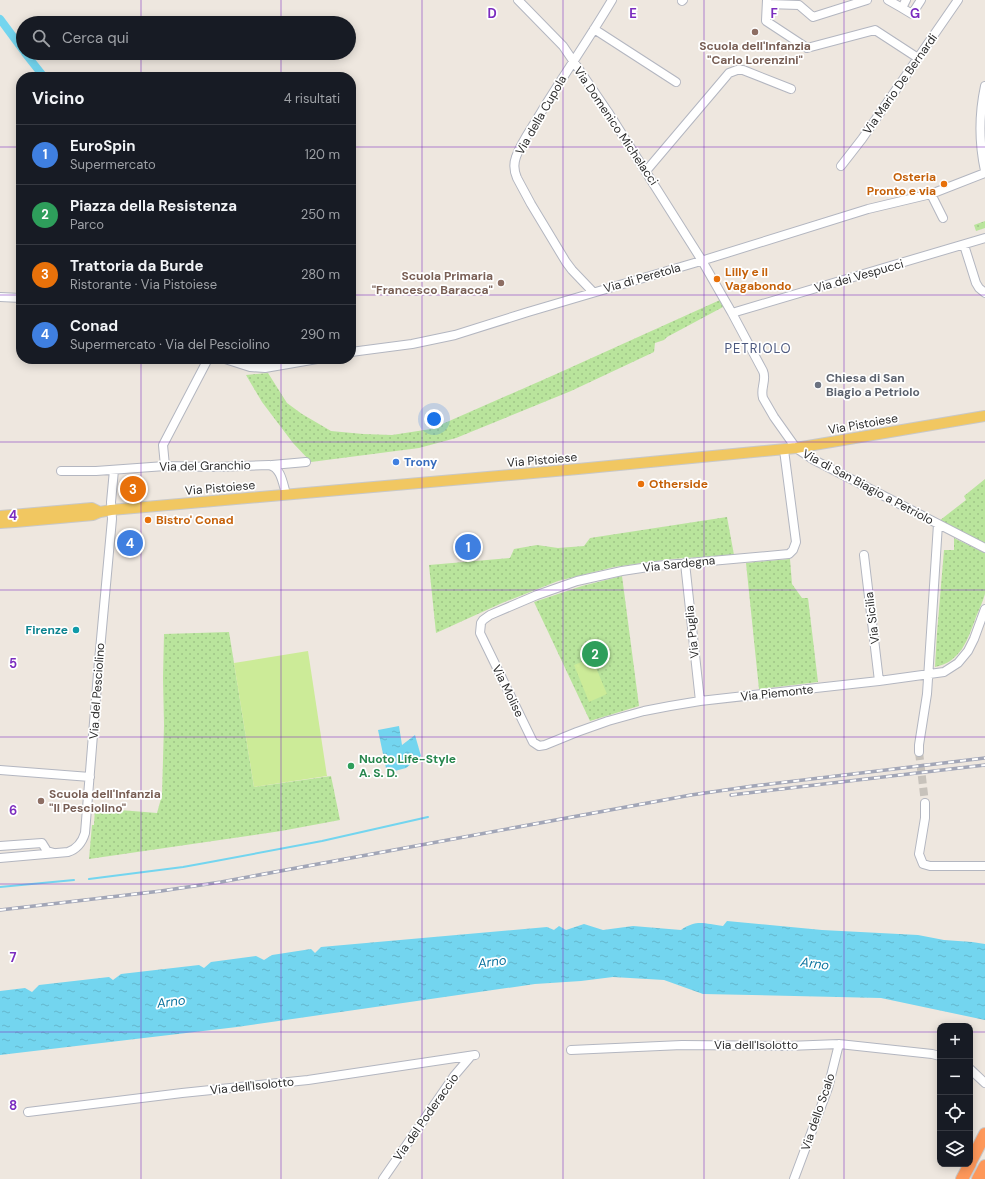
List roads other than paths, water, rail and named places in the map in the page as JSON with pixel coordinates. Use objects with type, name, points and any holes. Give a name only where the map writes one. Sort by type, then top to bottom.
[{"type":"highway","points":[[973,1158],[985,1134]]},
{"type":"highway","points":[[978,1179],[985,1166]]},
{"type":"highway","points":[[962,1179],[968,1167]]},
{"type":"main road","name":"Via Pistoiese","points":[[0,523],[93,515],[111,510],[578,470],[784,450],[985,416]]},
{"type":"main road","name":"Via Pistoiese","points":[[0,516],[92,508],[100,512]]},
{"type":"street","name":"Via Domenico Michelacci","points":[[518,0],[563,46],[608,112],[702,261]]},
{"type":"street","name":"Via della Cupola","points":[[593,292],[566,262],[531,204],[517,178],[514,169],[516,158],[523,142],[612,0]]},
{"type":"street","points":[[867,0],[813,17],[799,3],[767,2],[766,22],[807,48],[875,30],[918,58]]},
{"type":"street","points":[[888,0],[912,14],[921,0]]},
{"type":"street","points":[[902,8],[906,0]]},
{"type":"street","name":"Via Mario De Bernardi","points":[[841,166],[862,139],[957,0]]},
{"type":"street","points":[[594,29],[676,82]]},
{"type":"street","points":[[646,171],[729,73],[737,70],[743,70],[791,89]]},
{"type":"street","points":[[985,86],[980,122],[982,156],[985,172]]},
{"type":"street","name":"Via di Peretola","points":[[356,351],[412,344],[442,338],[593,292],[702,261],[868,209],[931,194],[985,172]]},
{"type":"street","points":[[931,194],[943,218]]},
{"type":"street","name":"Via dei Vespucci","points":[[732,313],[985,238]]},
{"type":"street","points":[[964,244],[976,283],[979,288],[985,292]]},
{"type":"street","name":"Via di San Biagio a Petriolo","points":[[702,261],[765,375],[762,394],[763,398],[774,417],[796,448],[814,460],[985,548]]},
{"type":"street","points":[[0,297],[16,298]]},
{"type":"street","points":[[164,466],[164,445],[205,364]]},
{"type":"street","points":[[241,364],[250,367],[265,368],[288,364]]},
{"type":"street","name":"Via Sardegna","points":[[480,633],[481,623],[490,615],[537,595],[568,584],[601,575],[655,566],[789,554],[793,550],[796,542],[784,450]]},
{"type":"street","name":"Via del Granchio","points":[[61,471],[96,471],[164,466],[216,467],[272,465],[306,462]]},
{"type":"street","points":[[272,465],[279,472],[286,494]]},
{"type":"street","points":[[111,510],[114,470]]},
{"type":"street","name":"Via del Pesciolino","points":[[0,858],[72,850],[84,839],[112,519],[111,510]]},
{"type":"street","name":"Via di San Biagio a Petriolo","points":[[919,752],[929,674],[938,524]]},
{"type":"street","name":"Via Sicilia","points":[[864,555],[879,681]]},
{"type":"street","name":"Via Puglia","points":[[685,563],[700,701]]},
{"type":"street","name":"Via Piemonte","points":[[538,746],[546,745],[583,729],[664,707],[700,701],[879,681],[944,672],[964,657],[974,639],[985,608]]},
{"type":"street","name":"Via Molise","points":[[480,633],[533,742],[538,746]]},
{"type":"street","points":[[0,770],[90,777]]},
{"type":"street","points":[[925,803],[925,818],[919,854],[923,864],[930,866],[985,866]]},
{"type":"street","points":[[0,846],[42,842],[47,851],[55,853]]},
{"type":"street","name":"Via dell'Isolotto","points":[[571,1050],[682,1044],[788,1046],[838,1044],[937,1055]]},
{"type":"street","name":"Via dello Scalo","points":[[794,1179],[828,1088],[838,1044]]},
{"type":"street","name":"Via dell'Isolotto","points":[[28,1112],[182,1093],[308,1080],[473,1055]]},
{"type":"street","name":"Via del Poderaccio","points":[[382,1179],[454,1076],[473,1055]]},
{"type":"street","points":[[973,1072],[985,1083]]},
{"type":"water","points":[[399,726],[402,745],[415,735],[421,756],[406,768],[387,773],[378,730]]},
{"type":"water","name":"Arno","points":[[727,921],[822,930],[918,935],[944,940],[985,944],[985,1020],[881,998],[703,994],[664,980],[613,977],[535,984],[237,1027],[0,1055],[0,991],[25,988],[32,992],[39,985],[109,977],[113,980],[121,974],[199,965],[204,968],[211,962],[256,956],[264,960],[272,955],[311,949],[315,953],[321,947],[547,927],[554,930],[559,926],[566,930],[584,924],[603,930],[633,926],[681,930],[697,923],[723,926]]},
{"type":"waterway","points":[[0,19],[16,41]]},
{"type":"waterway","points":[[31,60],[40,72]]},
{"type":"waterway","points":[[89,879],[205,863],[322,841],[428,817]]},
{"type":"waterway","points":[[0,887],[74,880]]},
{"type":"tunnel","points":[[919,752],[925,803]]},
{"type":"railway","points":[[0,910],[161,891],[221,882],[691,795],[985,758]]},
{"type":"railway","points":[[731,795],[985,765]]},
{"type":"place","name":"Scuola dell'Infanzia \"Carlo Lorenzini\"","points":[[755,32]]},
{"type":"place","name":"Osteria Pronto e via","points":[[944,184]]},
{"type":"place","name":"Lilly e il Vagabondo","points":[[717,279]]},
{"type":"place","name":"Scuola Primaria \"Francesco Baracca\"","points":[[501,283]]},
{"type":"place","name":"Chiesa di San Biagio a Petriolo","points":[[818,385]]},
{"type":"place","name":"Trony","points":[[396,462]]},
{"type":"place","name":"Otherside","points":[[641,484]]},
{"type":"place","name":"Trattoria da Burde","points":[[133,489]]},
{"type":"place","name":"Bistro' Conad","points":[[148,520]]},
{"type":"place","name":"Conad","points":[[130,543]]},
{"type":"place","name":"EuroSpin","points":[[468,547]]},
{"type":"place","name":"Firenze","points":[[76,630]]},
{"type":"place","name":"Piazza della Resistenza","points":[[595,654]]},
{"type":"place","name":"Nuoto Life-Style A. S. D.","points":[[351,766]]},
{"type":"place","name":"Scuola dell'Infanzia \"Il Pesciolino\"","points":[[41,801]]},
{"type":"district","name":"PETRIOLO","points":[[758,348]]}]
